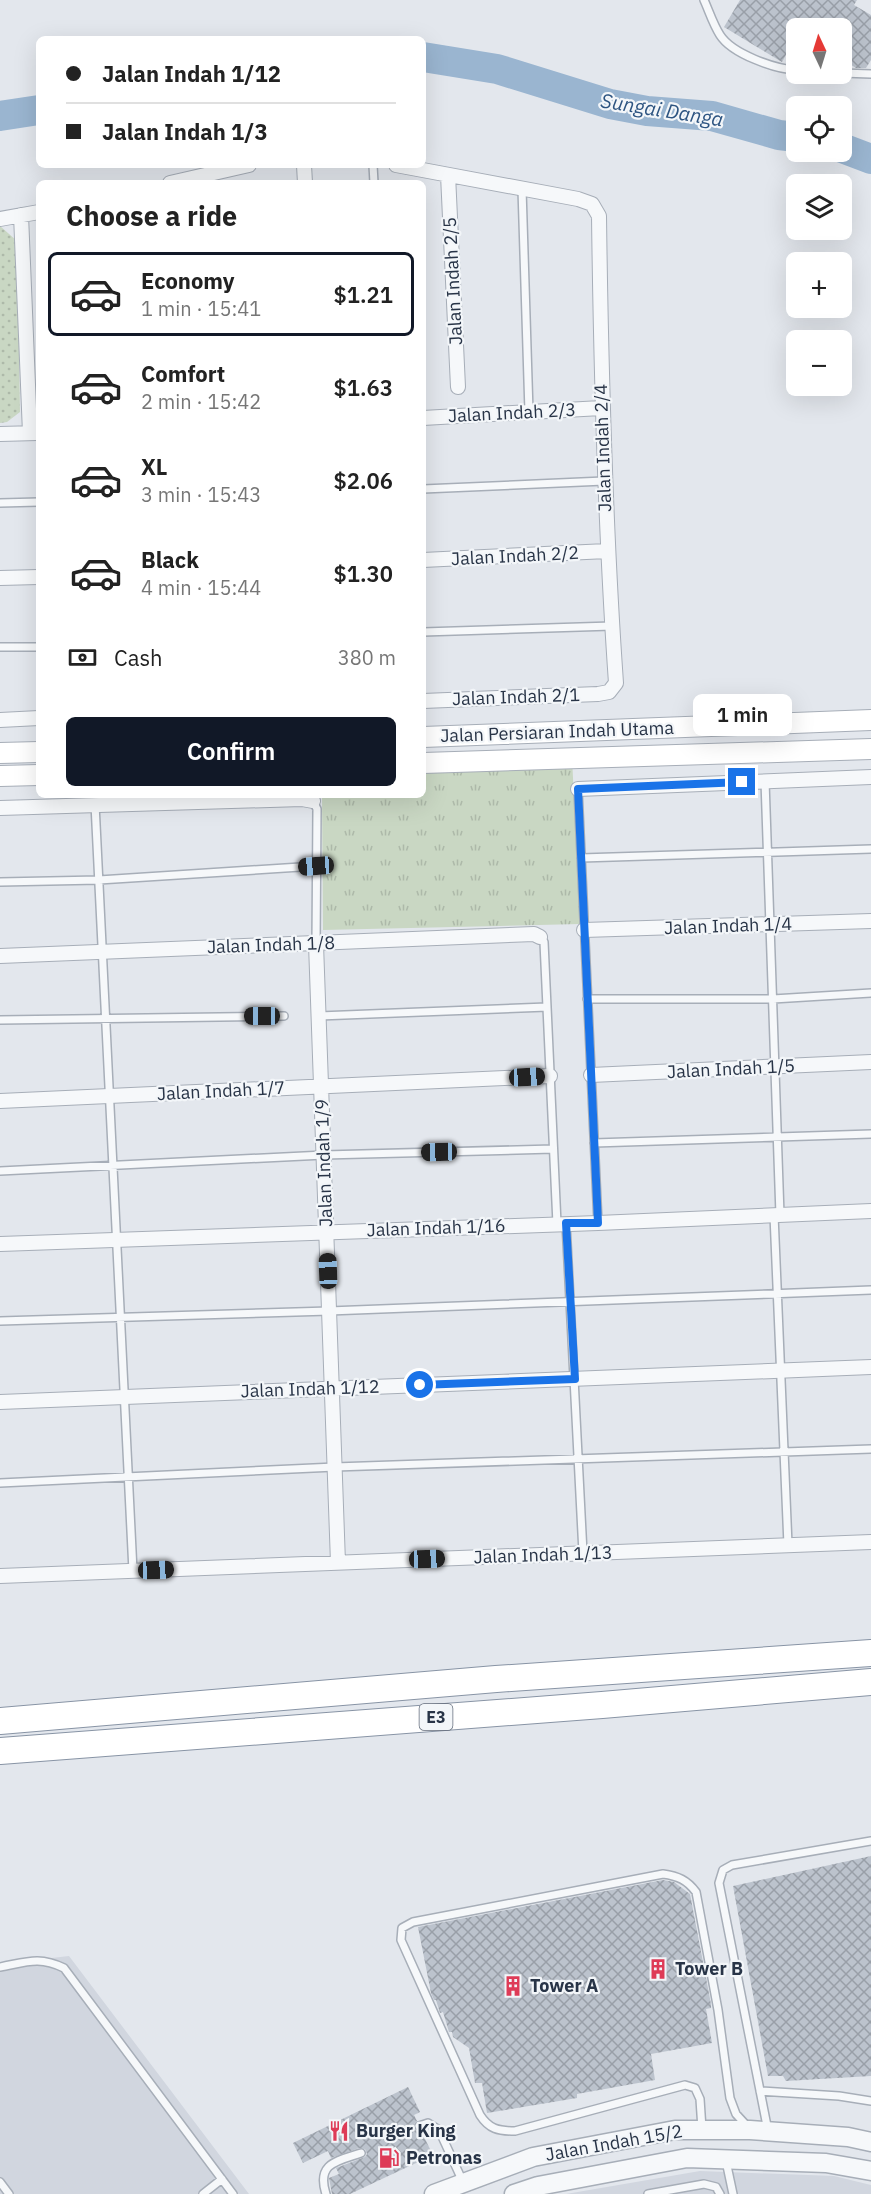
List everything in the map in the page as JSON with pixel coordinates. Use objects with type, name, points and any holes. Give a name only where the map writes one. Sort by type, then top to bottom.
[{"type":"highway","name":"E3","points":[[0,1720],[507,1678],[871,1653]]},
{"type":"highway","name":"E3","points":[[0,1751],[871,1682]]},
{"type":"highway","points":[[0,1713],[66,1714]]},
{"type":"main road","name":"Jalan Persiaran Indah Utama","points":[[426,737],[871,720]]},
{"type":"main road","name":"Jalan Persiaran Indah Utama","points":[[426,763],[871,749]]},
{"type":"main road","points":[[0,753],[36,752]]},
{"type":"main road","points":[[0,776],[36,775]]},
{"type":"street","points":[[183,180],[236,168]]},
{"type":"street","points":[[412,168],[522,189]]},
{"type":"street","name":"Jalan Indah 2/5","points":[[448,175],[458,387]]},
{"type":"street","name":"Jalan Indah 2/4","points":[[522,189],[578,199],[592,204],[599,216],[604,481],[616,683],[609,692]]},
{"type":"street","points":[[0,219],[36,212]]},
{"type":"street","points":[[0,434],[34,433],[21,215]]},
{"type":"street","name":"Jalan Indah 2/3","points":[[426,418],[602,408]]},
{"type":"street","name":"Jalan Indah 2/2","points":[[426,560],[607,551]]},
{"type":"street","points":[[0,578],[36,577]]},
{"type":"street","name":"Jalan Indah 2/1","points":[[426,701],[609,692]]},
{"type":"street","points":[[0,720],[36,718]]},
{"type":"street","points":[[578,789],[871,777]]},
{"type":"street","points":[[0,808],[302,799],[313,801]]},
{"type":"street","name":"Jalan Indah 1/4","points":[[584,930],[871,921]]},
{"type":"street","name":"Jalan Indah 1/8","points":[[0,956],[534,934],[540,937]]},
{"type":"street","name":"Jalan Indah 1/9","points":[[316,944],[338,1563]]},
{"type":"street","name":"Jalan Indah 1/5","points":[[591,1075],[871,1062]]},
{"type":"street","name":"Jalan Indah 1/7","points":[[0,1101],[550,1076]]},
{"type":"street","name":"Jalan Indah 1/16","points":[[0,1244],[871,1211]]},
{"type":"street","name":"Jalan Indah 1/12","points":[[0,1402],[871,1367]]},
{"type":"street","name":"Jalan Indah 1/13","points":[[0,1576],[871,1542]]},
{"type":"street","name":"Jalan Indah 15/2","points":[[434,2194],[533,2157],[675,2130],[759,2130],[848,2137],[871,2142]]},
{"type":"street","name":"Jalan Indah 15/2","points":[[514,2194],[538,2186],[687,2158],[826,2163],[871,2171]]},
{"type":"lane","points":[[704,0],[721,37],[738,52],[786,69]]},
{"type":"lane","points":[[852,73],[871,74]]},
{"type":"lane","points":[[522,189],[529,412]]},
{"type":"lane","points":[[426,489],[604,481]]},
{"type":"lane","points":[[0,503],[36,502]]},
{"type":"lane","points":[[426,632],[612,626]]},
{"type":"lane","points":[[0,647],[36,647]]},
{"type":"lane","points":[[765,781],[777,1137],[777,1294],[788,1545]]},
{"type":"lane","points":[[578,789],[598,1223]]},
{"type":"lane","points":[[313,801],[317,809],[316,944]]},
{"type":"lane","points":[[95,804],[133,1571]]},
{"type":"lane","points":[[581,858],[871,849]]},
{"type":"lane","points":[[0,882],[99,880],[316,866]]},
{"type":"lane","points":[[540,937],[544,942],[553,1149],[572,1302],[583,1553]]},
{"type":"lane","points":[[587,999],[773,999],[871,993]]},
{"type":"lane","points":[[319,1016],[547,1007]]},
{"type":"lane","points":[[0,1020],[284,1016]]},
{"type":"lane","points":[[594,1143],[871,1134]]},
{"type":"lane","points":[[0,1171],[324,1155],[553,1149]]},
{"type":"lane","points":[[0,1321],[871,1290]]},
{"type":"lane","points":[[0,1483],[335,1467],[871,1449]]},
{"type":"lane","points":[[759,2130],[760,2091],[719,1882],[723,1870],[732,1865],[871,1841]]},
{"type":"lane","points":[[702,2129],[699,2099],[695,2088],[685,2085],[515,2131],[501,2131],[487,2126],[401,1940],[402,1928],[413,1922],[663,1874],[675,1875],[689,1882],[696,1892],[718,2010],[730,2098],[736,2114],[759,2130]]},
{"type":"lane","points":[[0,1967],[32,1960],[48,1960],[64,1968],[234,2194]]},
{"type":"lane","points":[[760,2091],[839,2096],[871,2101]]},
{"type":"lane","points":[[419,2126],[428,2123],[439,2130],[463,2182]]},
{"type":"lane","points":[[326,2194],[322,2179],[327,2166],[361,2153]]},
{"type":"lane","points":[[726,2158],[733,2194]]},
{"type":"lane","points":[[203,2194],[222,2179]]},
{"type":"lane","points":[[0,2182],[9,2194]]},
{"type":"lane","points":[[648,2194],[704,2184],[716,2187],[720,2194]]},
{"type":"shaded area","points":[[69,1956],[249,2194],[0,2194],[0,1964]]},
{"type":"shaded area","points":[[700,2171],[834,2176],[871,2185],[871,2194],[566,2194]]},
{"type":"green space","points":[[0,226],[17,241],[20,412],[7,422],[0,423]]},
{"type":"green space","points":[[572,757],[580,924],[323,930],[322,798],[426,798],[426,763]]},
{"type":"building","points":[[740,0],[857,0],[854,5],[871,15],[871,60],[866,68],[856,68],[852,65],[852,18],[786,18],[786,55],[782,62],[724,27]]},
{"type":"building","points":[[871,1856],[871,2076],[786,2081],[783,2076],[768,2076],[733,1886]]},
{"type":"building","points":[[663,1880],[674,1882],[690,1894],[711,2004],[711,2008],[706,2009],[712,2043],[651,2054],[655,2080],[577,2094],[577,2098],[487,2113],[482,2083],[475,2083],[469,2048],[453,2037],[452,2032],[449,2032],[443,2012],[440,2013],[431,1993],[418,1927]]},
{"type":"building","points":[[408,2087],[420,2112],[414,2115],[417,2121],[414,2128],[421,2131],[433,2155],[350,2194],[332,2194],[329,2178],[339,2174],[336,2168],[365,2157],[367,2154],[365,2149],[359,2148],[331,2158],[328,2151],[303,2163],[293,2143]]},
{"type":"waterway","name":"Sungai Danga","points":[[426,57],[497,69],[610,104],[647,111],[712,116],[786,136]]},
{"type":"waterway","name":"Sungai Danga","points":[[0,116],[36,110]]},
{"type":"waterway","name":"Sungai Danga","points":[[852,152],[871,159]]},
{"type":"place","name":"Tower B","points":[[658,1969]]},
{"type":"place","name":"Tower A","points":[[513,1986]]},
{"type":"place","name":"Burger King","points":[[339,2131]]},
{"type":"place","name":"Petronas","points":[[389,2158]]},
{"type":"route","points":[[420,1385],[575,1379],[566,1223],[598,1223],[578,789],[742,782]]}]
